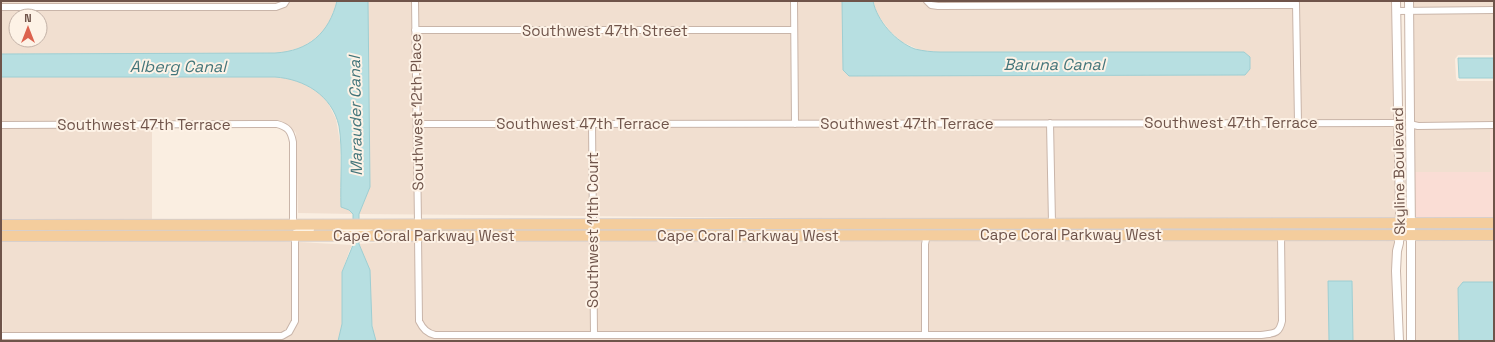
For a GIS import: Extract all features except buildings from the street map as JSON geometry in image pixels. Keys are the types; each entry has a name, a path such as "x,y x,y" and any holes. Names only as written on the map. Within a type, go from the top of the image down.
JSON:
{"main road":[{"path":"832,236 853,229 911,229 914,228 916,223"},
{"path":"926,235 940,229 1002,229 1016,223"},
{"name":"Cape Coral Parkway West","path":"1,225 1494,223"},
{"path":"125,237 149,230 202,230 205,229 206,224"},
{"path":"1,230 23,230 43,225"},
{"name":"Cape Coral Parkway West","path":"1,236 1494,235"}],"street":[{"name":"Southwest 12th Place","path":"415,1 418,224"},
{"path":"794,1 795,124"},
{"path":"927,1 931,5 938,6 1016,3 1296,3 1298,123"},
{"name":"Skyline Boulevard","path":"1396,1 1400,223 1396,271 1399,341"},
{"name":"Skyline Boulevard","path":"1408,1 1411,174 1411,341"},
{"path":"1,7 10,4 197,4 276,7 285,3"},
{"path":"1396,11 1494,10"},
{"name":"Southwest 47th Street","path":"415,30 794,30"},
{"path":"1397,50 1402,73 1403,110 1410,124 1418,126 1494,125"},
{"path":"1050,123 1052,223"},
{"path":"1398,123 1406,132 1408,166 1411,174"},
{"name":"Southwest 47th Terrace","path":"417,124 1398,123"},
{"name":"Southwest 47th Terrace","path":"1,125 277,124 286,127 291,132 293,142 293,224"},
{"name":"Southwest 11th Court","path":"592,124 594,335"},
{"path":"1,336 282,336 289,332 295,321 294,236 296,232 306,229 364,230 374,224"},
{"path":"925,335 926,235"},
{"path":"418,236 419,321 422,328 428,333 435,335 1261,335 1275,333 1280,328 1282,321 1281,235"}],"shaded area":[{"path":"1,1 337,1 330,21 317,37 304,46 283,53 1,54"},
{"path":"368,1 842,1 843,70 849,76 866,76 1244,75 1244,52 922,51 902,42 890,31 877,14 873,1 1393,1 1397,219 913,219 359,214 370,187"},
{"path":"1412,1 1494,1 1494,55 1458,55 1455,59 1457,81 1494,81 1494,128 1490,128 1491,172 1414,172"},
{"path":"1,77 275,77 292,79 301,82 320,94 328,103 336,119 340,142 341,206 350,210 353,214 298,213 296,133 290,127 271,124 152,125 152,221 1,221"},
{"path":"1490,128 1494,128 1494,219 1415,219 1414,172 1491,172"},
{"path":"1017,227 1397,227 1397,231 1010,231"},
{"path":"1396,239 1396,341 1353,341 1352,281 1329,281 1329,341 376,341 373,333 370,297 359,244 422,240"},
{"path":"1415,239 1494,239 1494,282 1463,282 1458,288 1459,341 1412,341"},
{"path":"262,240 353,245 350,249 342,272 342,324 338,341 1,341 3,338 1,242"}],"water":[{"path":"337,1 368,1 370,187 359,214 359,244 370,270 372,326 376,341 338,341 342,324 342,272 353,245 353,214 349,210 341,207 341,155 339,126 330,106 323,97 315,91 296,81 275,77 1,77 1,54 287,52 298,49 307,44 323,31 329,22"},
{"name":"Baruna Canal","path":"842,1 873,1 875,9 883,23 894,36 908,46 931,52 1244,52 1250,57 1250,69 1245,75 849,76 843,70"},
{"path":"1458,58 1494,58 1494,78 1459,78"},
{"path":"1328,281 1352,281 1353,341 1329,341"},
{"path":"1463,282 1494,282 1494,341 1459,341 1458,288"}],"water label":[{"name":"Alberg Canal","path":"178,66"},
{"name":"Marauder Canal","path":"355,116"}]}
